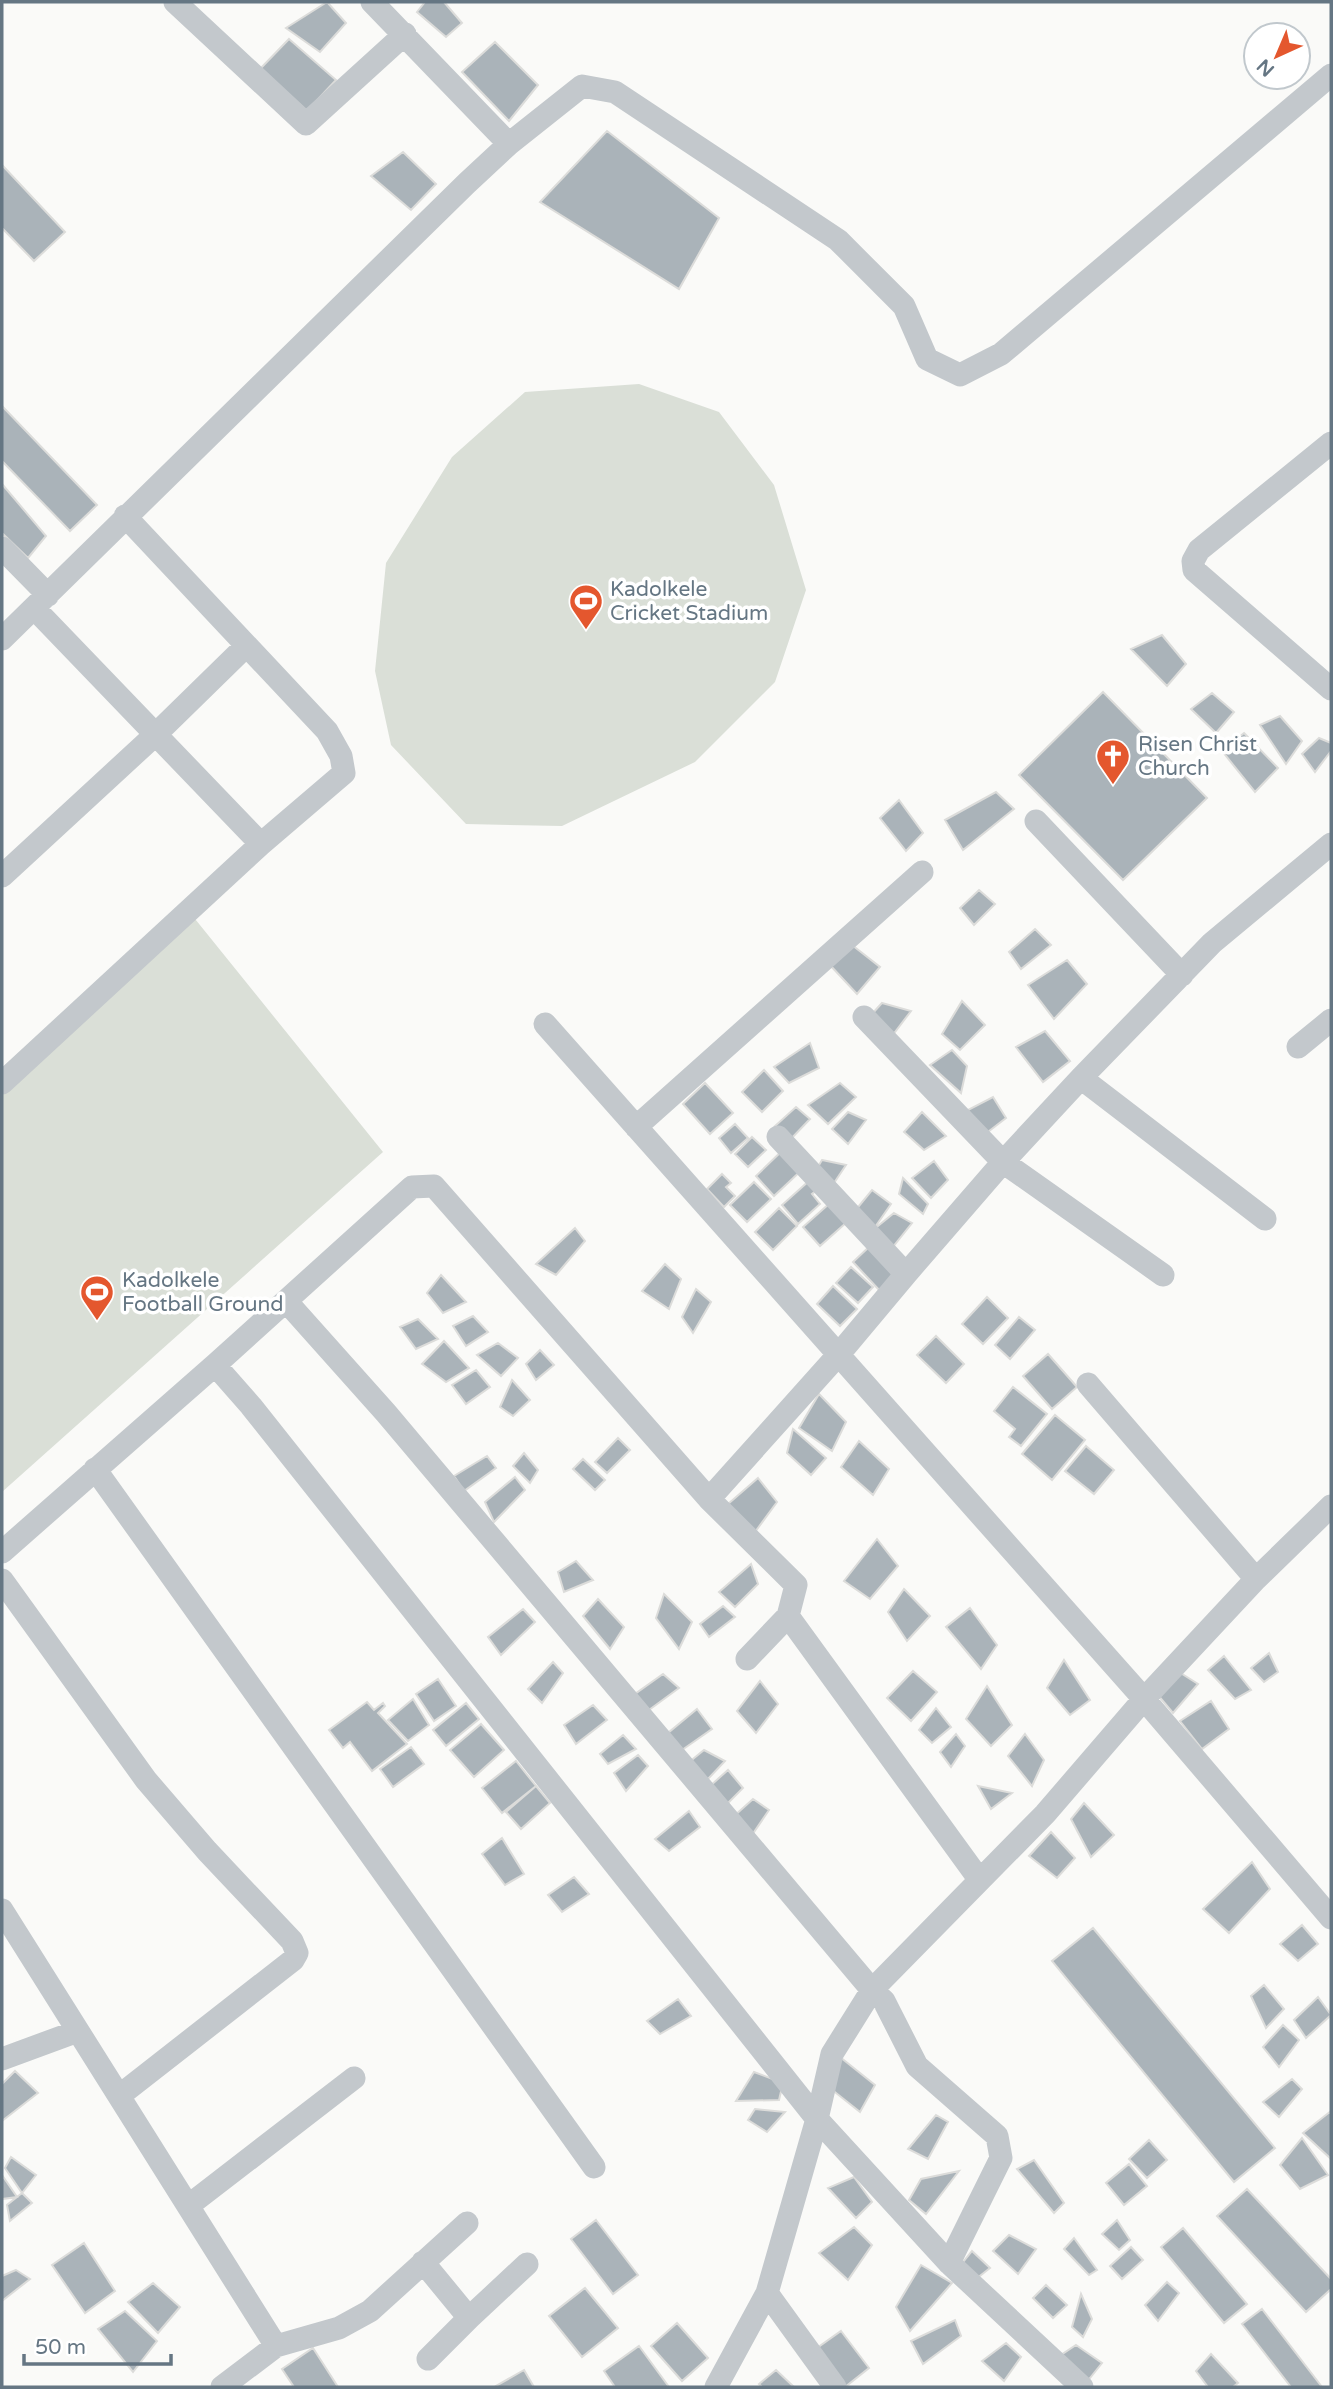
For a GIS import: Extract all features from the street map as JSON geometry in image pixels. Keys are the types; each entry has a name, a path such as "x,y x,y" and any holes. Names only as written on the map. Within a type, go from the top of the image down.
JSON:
{"street":[{"path":"175,2 306,124 405,34"},
{"path":"372,2 509,144"},
{"path":"2,639 509,144 582,86 615,92 838,240 904,306 927,359 960,374 1001,354 1331,75"},
{"path":"1331,443 1199,550 1193,561 1194,570 1331,689"},
{"path":"2,1083 261,844 344,773 341,756 327,731 125,516"},
{"path":"2,548 41,602 155,734 261,844"},
{"path":"2,876 246,646"},
{"path":"1036,821 1182,975"},
{"path":"709,1499 839,1354 1003,1163 1081,1078 1212,943 1328,852"},
{"path":"636,1127 922,872"},
{"path":"864,1017 1003,1163 1163,1275"},
{"path":"1298,1047 1331,1020"},
{"path":"545,1024 1144,1699 1331,1918"},
{"path":"1081,1078 1265,1219"},
{"path":"778,1136 906,1274"},
{"path":"2,1552 215,1365 412,1186 434,1186 709,1499 796,1586 788,1616 747,1659"},
{"path":"286,1301 386,1413 884,2001 917,2066 997,2136 1001,2158 949,2263"},
{"path":"215,1365 260,1417 817,2119 949,2263 1082,2387"},
{"path":"1088,1384 1256,1579"},
{"path":"95,1469 594,2167"},
{"path":"716,2387 767,2294 817,2119 832,2054 872,1990 1045,1814 1144,1699 1256,1579 1331,1506"},
{"path":"2,1580 146,1780 207,1851 292,1941 297,1953 293,1960 119,2096"},
{"path":"788,1616 979,1879"},
{"path":"2,1910 276,2346"},
{"path":"2,2059 78,2031"},
{"path":"188,2206 354,2078"},
{"path":"222,2387 276,2346 339,2328 370,2311 467,2223"},
{"path":"423,2262 470,2318"},
{"path":"428,2359 527,2264"},
{"path":"767,2294 835,2387"}],"shaded area":[{"name":"Kadolkele Cricket Stadium","path":"639,384 719,412 774,485 806,590 775,682 695,762 562,826 466,824 391,745 375,671 386,563 452,457 525,392"},
{"name":"Kadolkele Football Ground","path":"183,904 383,1152 2,1492 2,1068"}],"building":[{"path":"327,2 346,23 320,52 286,28"},
{"path":"425,2 444,2 462,23 446,37 417,12"},
{"path":"289,39 336,80 307,111 260,69"},
{"path":"495,42 538,85 509,121 462,72"},
{"path":"607,131 719,218 679,289 540,202"},
{"path":"403,152 436,184 411,210 371,176"},
{"path":"2,165 65,232 34,261 2,228"},
{"path":"2,406 97,505 70,531 2,461"},
{"path":"2,484 46,536 28,558 2,533"},
{"path":"1162,635 1186,664 1167,686 1131,649"},
{"name":"Risen Christ Church","path":"1103,692 1207,798 1123,880 1019,775"},
{"path":"1212,693 1234,712 1216,733 1191,709"},
{"path":"1280,716 1302,741 1286,764 1260,725"},
{"path":"1244,733 1278,768 1255,792 1222,751"},
{"path":"1319,738 1331,743 1331,751 1315,772 1302,754"},
{"path":"996,792 1014,809 963,850 945,820"},
{"path":"899,800 923,833 906,851 880,818"},
{"path":"979,890 995,904 974,925 960,908"},
{"path":"1035,929 1051,945 1021,969 1009,952"},
{"path":"852,945 880,967 857,994 829,964"},
{"path":"1067,960 1087,984 1054,1019 1028,985"},
{"path":"962,1001 985,1025 960,1050 942,1034"},
{"path":"882,1003 911,1011 892,1036 871,1015"},
{"path":"1045,1031 1070,1061 1043,1082 1016,1047"},
{"path":"810,1043 819,1068 789,1083 774,1067"},
{"path":"952,1050 967,1066 961,1093 930,1065"},
{"path":"764,1070 783,1091 762,1112 742,1092"},
{"path":"705,1083 733,1113 710,1134 683,1104"},
{"path":"840,1083 856,1097 828,1124 808,1105"},
{"path":"993,1097 1006,1118 984,1135 964,1112"},
{"path":"796,1107 810,1119 788,1142 775,1126"},
{"path":"848,1112 866,1120 848,1144 832,1129"},
{"path":"922,1112 946,1136 924,1150 904,1132"},
{"path":"735,1124 748,1138 731,1153 719,1138"},
{"path":"752,1137 766,1150 748,1167 735,1154"},
{"path":"786,1147 805,1167 774,1196 756,1176"},
{"path":"822,1160 846,1165 832,1186 816,1170"},
{"path":"934,1161 948,1180 931,1198 912,1178"},
{"path":"722,1174 731,1183 726,1187 735,1196 724,1207 707,1189"},
{"path":"903,1178 928,1204 923,1214 899,1194"},
{"path":"810,1180 818,1189 812,1194 820,1204 798,1224 782,1205"},
{"path":"754,1182 771,1199 747,1222 730,1205"},
{"path":"872,1190 891,1204 873,1230 854,1212"},
{"path":"830,1203 847,1222 820,1246 803,1227"},
{"path":"779,1208 797,1226 773,1250 755,1232"},
{"path":"894,1213 912,1223 892,1248 873,1230"},
{"path":"575,1228 585,1241 556,1275 536,1264"},
{"path":"870,1246 898,1276 881,1292 853,1262"},
{"path":"665,1264 681,1279 669,1309 642,1291"},
{"path":"851,1267 873,1287 858,1303 836,1283"},
{"path":"441,1275 466,1302 443,1313 427,1293"},
{"path":"833,1286 857,1309 840,1326 817,1304"},
{"path":"696,1289 711,1302 693,1333 682,1317"},
{"path":"987,1297 1008,1318 983,1344 962,1324"},
{"path":"473,1316 488,1332 466,1346 453,1326"},
{"path":"1019,1317 1035,1330 1010,1359 995,1345"},
{"path":"418,1319 438,1339 416,1349 400,1327"},
{"path":"936,1336 964,1364 946,1383 917,1355"},
{"path":"444,1341 469,1368 446,1382 422,1364"},
{"path":"498,1343 518,1358 501,1376 477,1355"},
{"path":"540,1350 554,1365 536,1380 526,1364"},
{"path":"1048,1354 1077,1387 1052,1409 1023,1376"},
{"path":"476,1370 490,1387 466,1404 452,1385"},
{"path":"512,1380 530,1400 513,1416 500,1407"},
{"path":"1013,1387 1047,1414 1021,1446 1009,1437 1015,1429 994,1411"},
{"path":"819,1394 846,1422 832,1451 799,1428"},
{"path":"1055,1415 1085,1440 1052,1480 1022,1454"},
{"path":"793,1429 826,1458 811,1475 787,1453"},
{"path":"618,1438 630,1450 607,1473 595,1462"},
{"path":"859,1441 889,1469 873,1495 841,1467"},
{"path":"1086,1446 1114,1470 1094,1494 1065,1471"},
{"path":"524,1453 538,1470 530,1483 513,1466"},
{"path":"487,1456 496,1468 464,1491 454,1476"},
{"path":"583,1459 605,1480 595,1490 573,1469"},
{"path":"515,1477 525,1490 494,1522 485,1502"},
{"path":"758,1478 777,1502 755,1532 728,1504"},
{"path":"877,1539 898,1566 870,1599 844,1581"},
{"path":"576,1561 593,1580 564,1592 558,1572"},
{"path":"751,1564 758,1584 735,1607 719,1592"},
{"path":"904,1589 930,1616 907,1641 888,1612"},
{"path":"664,1594 692,1622 679,1649 656,1618"},
{"path":"598,1599 624,1627 610,1649 583,1616"},
{"path":"723,1606 735,1617 709,1637 700,1624"},
{"path":"970,1608 997,1645 981,1669 946,1627"},
{"path":"523,1609 535,1622 501,1655 488,1637"},
{"path":"1269,1653 1278,1672 1264,1682 1251,1668"},
{"path":"1224,1656 1251,1690 1235,1699 1208,1670"},
{"path":"1064,1660 1090,1700 1070,1715 1047,1688"},
{"path":"553,1662 563,1673 542,1703 528,1689"},
{"path":"913,1671 937,1692 911,1721 887,1698"},
{"path":"1179,1672 1198,1684 1173,1713 1157,1694"},
{"path":"663,1674 679,1688 649,1710 635,1694"},
{"path":"438,1679 456,1706 434,1721 416,1694"},
{"path":"760,1681 778,1704 756,1733 737,1711"},
{"path":"987,1686 1012,1725 991,1746 966,1719"},
{"path":"413,1699 429,1725 408,1741 388,1720"},
{"path":"1211,1701 1229,1729 1202,1749 1180,1721"},
{"path":"367,1702 374,1710 383,1703 385,1706 378,1713 407,1744 372,1771 350,1742 343,1748 329,1730"},
{"path":"466,1703 479,1719 446,1746 433,1730"},
{"path":"593,1705 607,1720 576,1744 564,1725"},
{"path":"936,1708 951,1727 932,1743 919,1730"},
{"path":"697,1709 712,1729 682,1750 668,1733"},
{"path":"481,1724 504,1750 474,1777 450,1750"},
{"path":"956,1734 965,1746 951,1767 940,1752"},
{"path":"1025,1734 1044,1760 1032,1786 1008,1756"},
{"path":"623,1735 636,1749 608,1764 600,1754"},
{"path":"411,1747 424,1764 393,1787 380,1769"},
{"path":"704,1750 725,1761 706,1781 688,1763"},
{"path":"638,1755 648,1766 626,1791 614,1773"},
{"path":"516,1761 536,1786 502,1813 482,1788"},
{"path":"728,1770 743,1788 726,1805 710,1786"},
{"path":"536,1786 550,1803 521,1829 506,1812"},
{"path":"978,1786 1012,1793 991,1809"},
{"path":"753,1799 769,1810 752,1835 733,1817"},
{"path":"1084,1803 1114,1835 1091,1857 1071,1819"},
{"path":"689,1811 700,1827 669,1851 655,1839"},
{"path":"1051,1832 1075,1858 1057,1878 1029,1856"},
{"path":"502,1838 524,1874 505,1885 482,1854"},
{"path":"1252,1862 1270,1889 1229,1933 1203,1909"},
{"path":"574,1877 589,1894 562,1912 548,1895"},
{"path":"1302,1925 1318,1944 1298,1961 1280,1944"},
{"path":"1093,1928 1275,2148 1234,2182 1052,1961"},
{"path":"1264,1985 1284,2009 1266,2028 1251,1996"},
{"path":"1318,1997 1331,2015 1306,2038 1294,2020"},
{"path":"678,1999 691,2016 660,2034 647,2021"},
{"path":"1283,2025 1299,2040 1279,2067 1263,2047"},
{"path":"840,2057 875,2085 860,2112 831,2089"},
{"path":"15,2071 38,2093 2,2121 2,2084"},
{"path":"754,2072 783,2083 779,2100 736,2101"},
{"path":"1292,2079 1302,2089 1279,2117 1263,2102"},
{"path":"755,2109 785,2112 767,2132 748,2120"},
{"path":"1331,2111 1331,2157 1330,2158 1303,2133"},
{"path":"936,2115 948,2122 928,2159 908,2149"},
{"path":"1302,2138 1328,2175 1300,2189 1280,2165"},
{"path":"1149,2140 1167,2160 1147,2178 1129,2159"},
{"path":"11,2157 36,2175 22,2193 5,2168"},
{"path":"1034,2160 1064,2203 1054,2213 1017,2169"},
{"path":"1129,2164 1147,2186 1124,2205 1106,2183"},
{"path":"959,2171 926,2214 909,2200 921,2179"},
{"path":"2,2175 17,2197 2,2199"},
{"path":"854,2177 872,2202 856,2218 828,2188"},
{"path":"1247,2189 1331,2279 1331,2289 1306,2312 1217,2216"},
{"path":"22,2193 32,2203 10,2221 7,2205"},
{"path":"596,2220 638,2275 613,2294 571,2239"},
{"path":"1117,2220 1130,2240 1119,2250 1102,2234"},
{"path":"854,2227 872,2245 848,2280 819,2253"},
{"path":"1183,2228 1247,2304 1224,2323 1161,2247"},
{"path":"1009,2235 1036,2249 1018,2274 993,2251"},
{"path":"1074,2238 1097,2270 1089,2275 1064,2249"},
{"path":"84,2243 115,2291 85,2313 52,2265"},
{"path":"1131,2247 1143,2260 1122,2279 1110,2266"},
{"path":"972,2251 990,2268 976,2279 960,2266"},
{"path":"921,2265 952,2283 910,2331 896,2307"},
{"path":"16,2270 30,2279 2,2301 2,2276"},
{"path":"1167,2282 1179,2293 1158,2321 1145,2305"},
{"path":"153,2283 180,2307 158,2333 128,2302"},
{"path":"1046,2285 1067,2305 1053,2318 1033,2298"},
{"path":"585,2288 618,2328 582,2357 549,2316"},
{"path":"1081,2294 1092,2319 1083,2337 1072,2327"},
{"path":"1262,2309 1322,2387 1291,2387 1242,2324"},
{"path":"125,2311 157,2341 133,2372 98,2329"},
{"path":"955,2320 961,2336 923,2364 911,2341"},
{"path":"677,2323 708,2358 682,2381 651,2346"},
{"path":"841,2331 869,2368 845,2387 817,2348"},
{"path":"1006,2343 1021,2357 1004,2381 982,2361"},
{"path":"1076,2345 1102,2363 1086,2383 1061,2355"},
{"path":"639,2346 669,2387 615,2387 604,2371"},
{"path":"313,2348 338,2387 294,2387 282,2369"},
{"path":"1211,2354 1238,2383 1233,2387 1208,2387 1196,2371"},
{"path":"524,2370 534,2387 496,2386"},
{"path":"776,2370 794,2387 762,2387 759,2384"}],"place":[{"name":"Kadolkele Cricket Stadium","path":"586,631"},
{"name":"Risen Christ Church","path":"1113,786"},
{"name":"Kadolkele Football Ground","path":"97,1322"}]}
